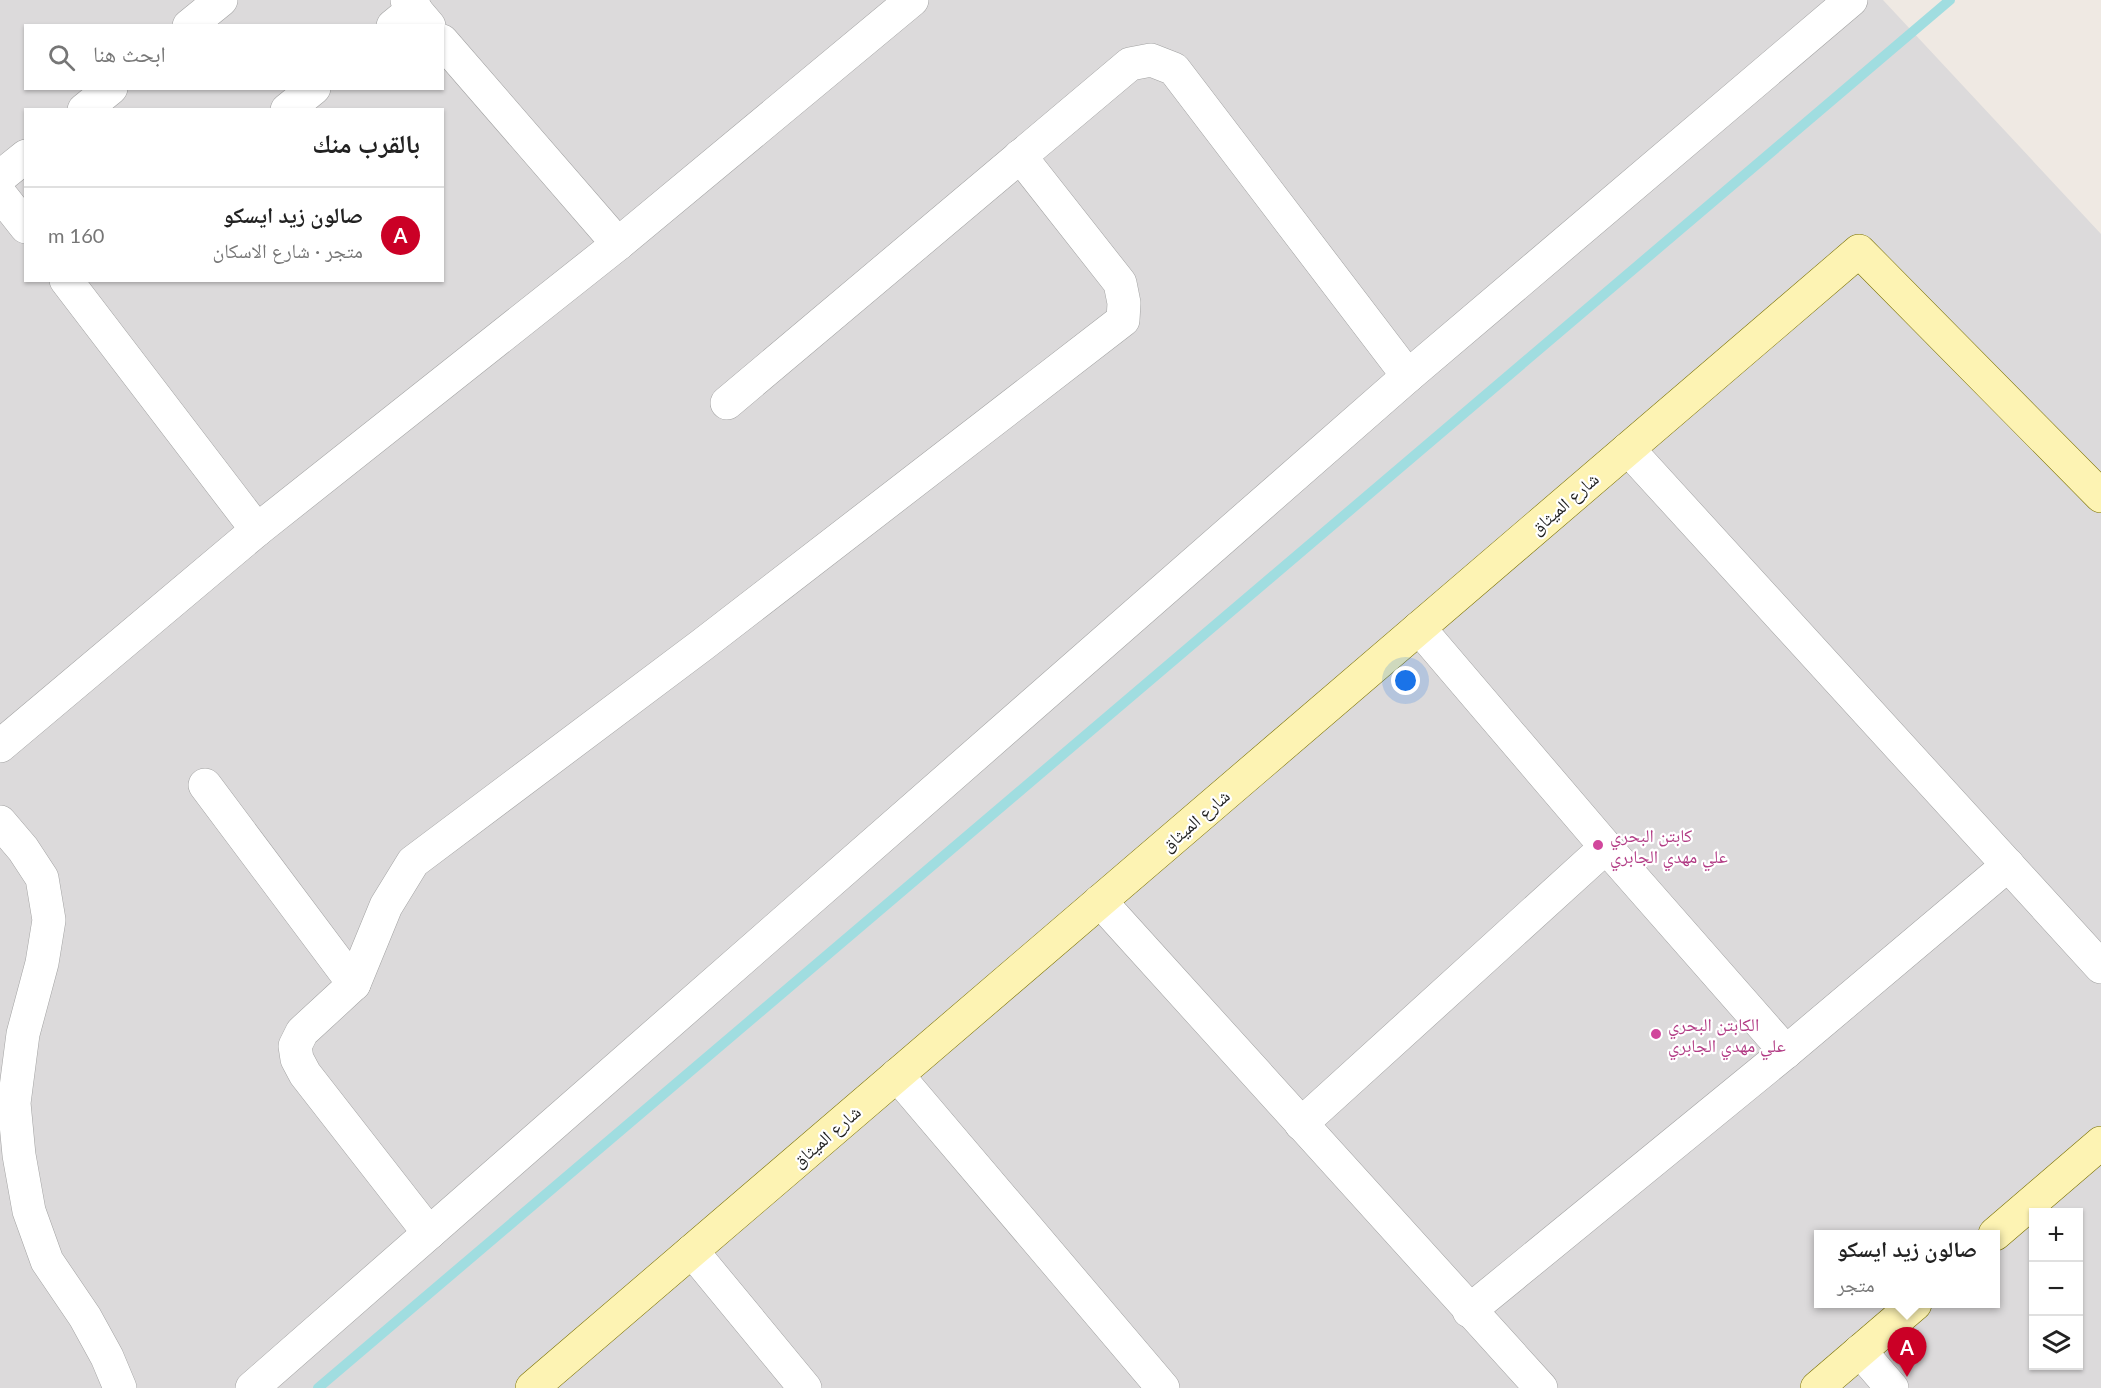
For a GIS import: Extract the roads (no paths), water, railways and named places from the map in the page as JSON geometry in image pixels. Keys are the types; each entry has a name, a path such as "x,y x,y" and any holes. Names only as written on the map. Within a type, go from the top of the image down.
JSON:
{"street":[{"path":"191,24 221,0"},
{"path":"0,746 257,530 618,244 912,0"},
{"path":"252,1388 1408,376 1851,0"},
{"path":"444,43 618,244"},
{"path":"727,403 1130,64 1151,60 1174,69 1408,376"},
{"path":"86,108 109,90"},
{"path":"289,108 312,90"},
{"path":"429,1233 305,1074 297,1059 296,1046 302,1032 354,984 386,906 413,862 711,638 1123,320 1124,303 1120,283 1020,156"},
{"path":"0,177 24,158"},
{"path":"0,194 24,224"},
{"name":"شارع الميثاق","path":"532,1388 1859,251 2101,496"},
{"path":"68,282 257,530"},
{"path":"1628,449 2101,967"},
{"path":"1419,628 1606,847 1786,1052"},
{"path":"205,785 354,984"},
{"path":"0,822 23,849 42,878 49,920 42,963 23,1035 14,1103 19,1155 29,1211 46,1261 85,1317 107,1357 120,1388"},
{"path":"1301,1124 1606,847"},
{"path":"1469,1311 1786,1052 2008,865"},
{"path":"1100,901 1541,1388"},
{"path":"897,1075 1162,1388"},
{"path":"2000,1230 2101,1143"},
{"path":"692,1251 805,1388"},
{"path":"1817,1388 1910,1308"},
{"path":"1860,1351 1892,1388"}],"waterway":[{"path":"318,1388 1950,0"}],"place":[{"name":"كابتن البحري علي مهدي الجابري","path":"1598,845"},
{"name":"الكابتن البحري علي مهدي الجابري","path":"1656,1034"},
{"name":"صالون زيد ايسكو","path":"1907,1377"}]}
